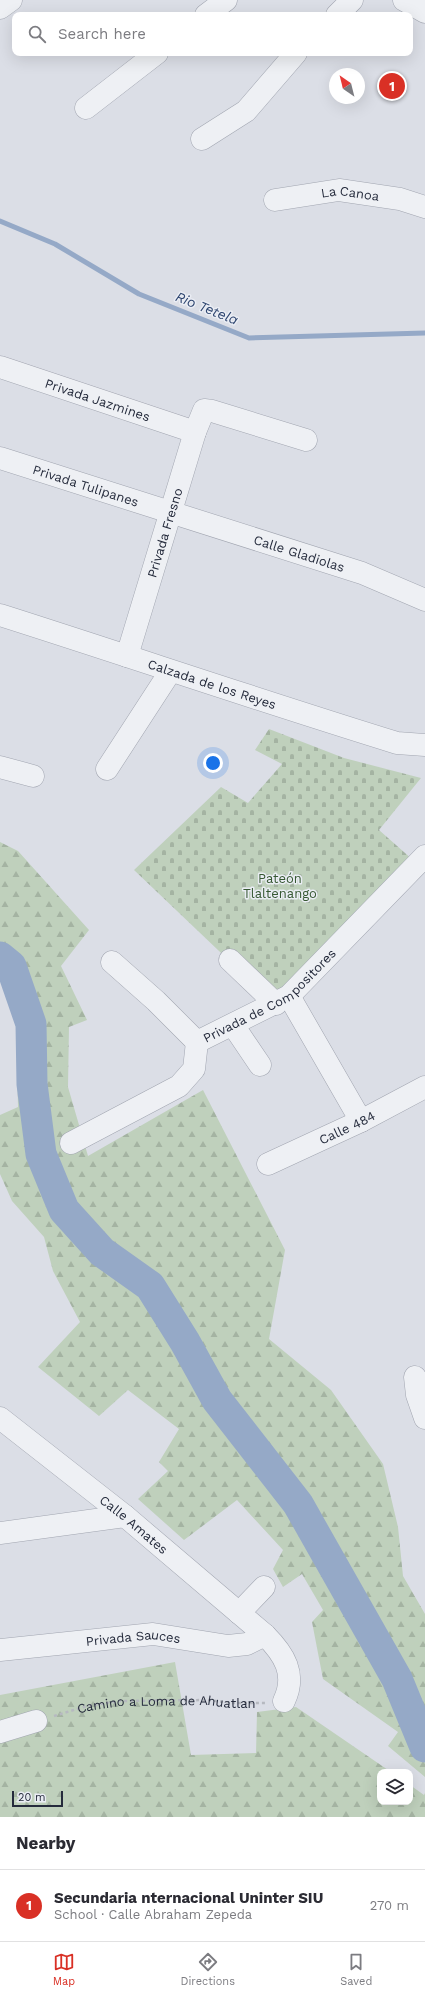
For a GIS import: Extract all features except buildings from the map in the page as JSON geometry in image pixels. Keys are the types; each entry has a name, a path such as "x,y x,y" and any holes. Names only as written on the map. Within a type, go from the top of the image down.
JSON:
{"street":[{"path":"0,8 11,0"},
{"path":"210,12 226,0"},
{"path":"340,12 352,0"},
{"path":"404,0 425,12"},
{"path":"86,108 153,56"},
{"path":"202,139 246,111 293,56"},
{"name":"La Canoa","path":"275,200 339,190 400,199 425,207"},
{"name":"Privada Jazmines","path":"0,367 195,432"},
{"name":"Privada Fresno","path":"127,656 172,514 195,432 204,410 212,411 306,440"},
{"name":"Privada Tulipanes","path":"0,458 172,514"},
{"name":"Calle Gladiolas","path":"172,514 362,573 425,600"},
{"name":"Calzada de los Reyes","path":"0,615 127,656 170,672 397,743 425,745"},
{"path":"107,769 170,672"},
{"path":"0,767 33,776"},
{"name":"Privada de Compositores","path":"71,1143 180,1086 194,1069 197,1042 282,1000 425,856"},
{"path":"230,960 282,1000 361,1121"},
{"path":"112,962 197,1042"},
{"path":"233,1025 260,1065"},
{"name":"Calle 484","path":"268,1164 361,1121 425,1087"},
{"path":"415,1377 417,1395 425,1418"},
{"name":"Calle Amates","path":"0,1418 125,1516 265,1635"},
{"path":"0,1533 125,1516"},
{"path":"239,1613 264,1587"},
{"name":"Privada Sauces","path":"0,1650 153,1634 228,1646 247,1644 265,1635"},
{"path":"265,1635 278,1648 288,1666 290,1688 284,1701"},
{"path":"0,1732 36,1721"}],"path":[{"name":"Camino a Loma de Ahuatlan","path":"36,1721 88,1706 120,1701 209,1700 256,1704 284,1701"}],"green space":[{"name":"Pateón Tlaltenango","path":"269,729 344,758 421,778 379,830 422,868 289,996 283,1012 134,870 221,787 248,803 282,764 255,750"},
{"path":"0,842 18,851 89,930 61,966 87,1020 69,1027 68,1087 88,1156 203,1090 285,1250 269,1339 331,1390 383,1464 398,1527 403,1576 425,1614 425,1777 388,1746 398,1732 323,1679 312,1622 323,1610 302,1574 283,1587 273,1569 283,1550 237,1500 184,1540 138,1499 168,1471 159,1462 179,1429 128,1390 99,1416 38,1367 80,1322 53,1271 44,1237 12,1201 0,1174 0,1115 18,1107 16,1004 0,974"},
{"path":"175,1662 191,1755 256,1753 257,1712 296,1707 387,1769 377,1769 377,1805 413,1805 413,1787 424,1795 425,1793 425,1817 0,1817 0,1695"}],"waterway":[{"name":"Rio Tetela","path":"0,221 55,244 139,294 249,338 425,333"},
{"path":"0,957 11,966 31,1024 32,1084 41,1154 64,1210 102,1252 150,1286 185,1342 217,1400 298,1504 397,1679 425,1747"}],"place":[{"name":"Secundaria nternacional Uninter SIU","path":"392,86"}]}
